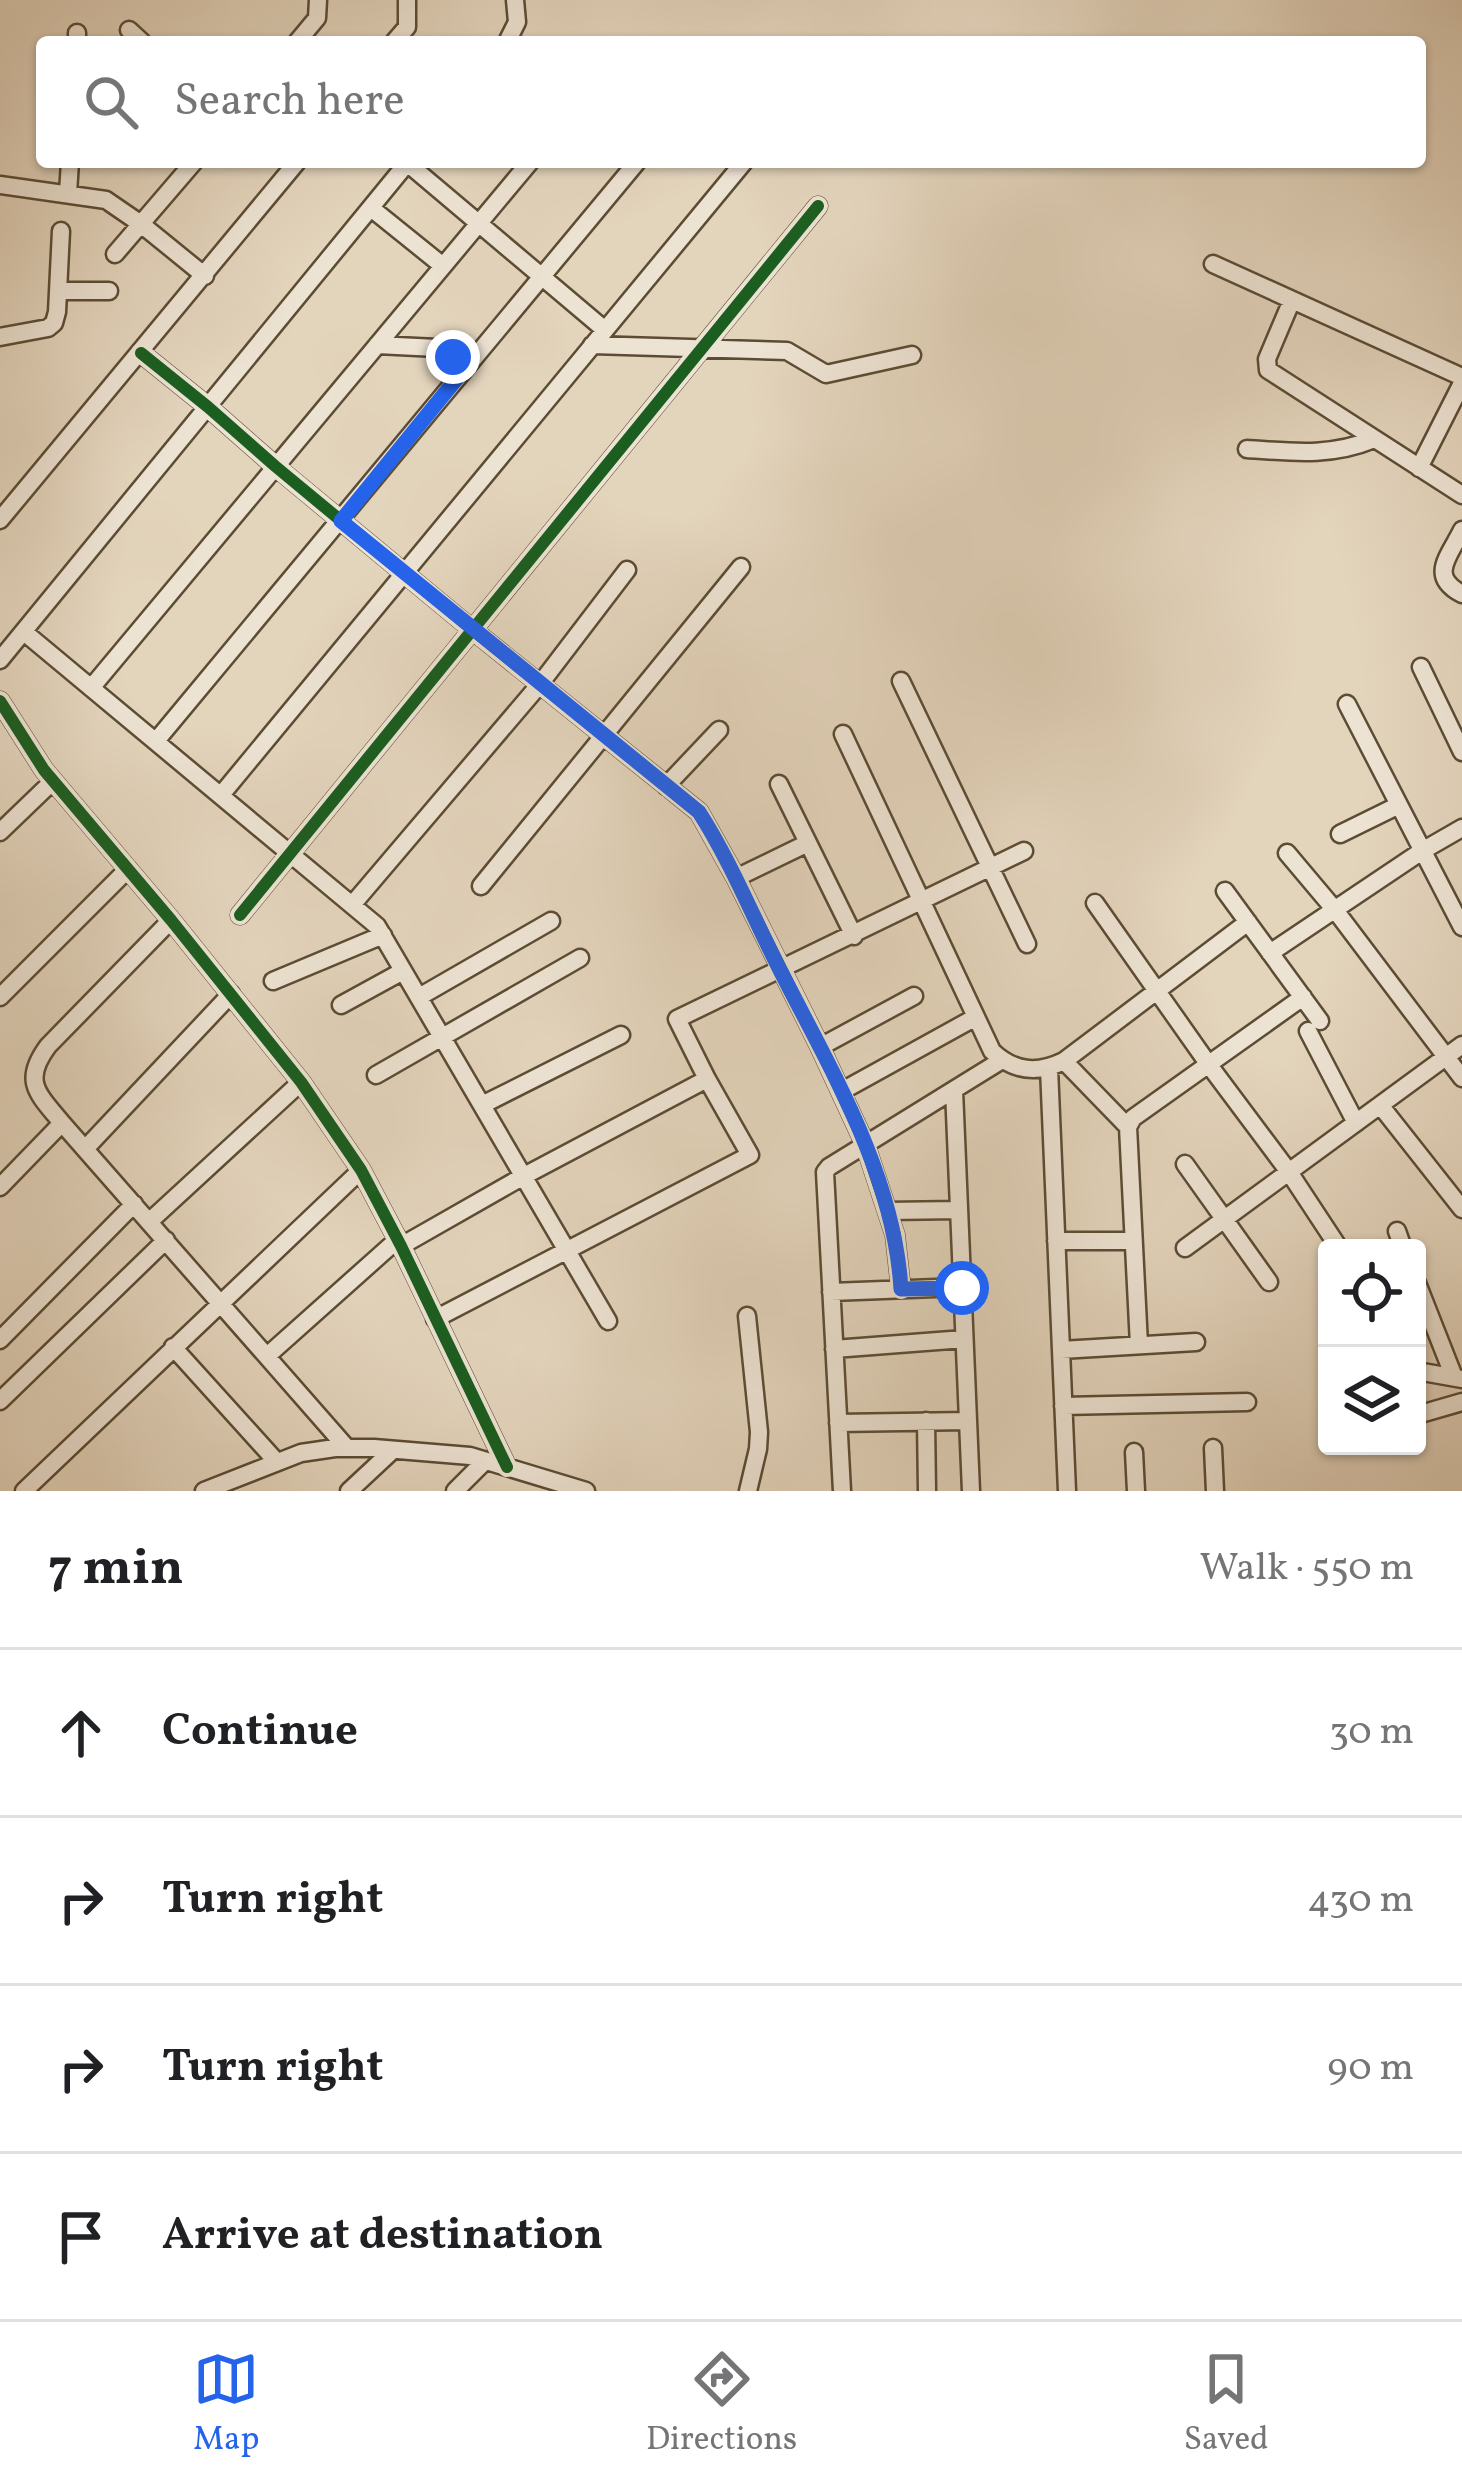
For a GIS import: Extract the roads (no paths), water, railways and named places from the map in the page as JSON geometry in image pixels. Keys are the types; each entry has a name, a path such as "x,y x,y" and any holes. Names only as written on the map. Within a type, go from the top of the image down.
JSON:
{"street":[{"path":"302,36 316,18 318,0"},
{"path":"399,36 407,27 407,0"},
{"path":"510,36 517,22 515,0"},
{"path":"68,194 70,168"},
{"path":"115,254 189,168"},
{"path":"0,520 292,168"},
{"path":"0,660 402,168"},
{"path":"414,168 605,330"},
{"path":"91,688 525,168"},
{"path":"156,741 632,168"},
{"path":"221,795 739,168"},
{"path":"0,185 102,198 205,277"},
{"path":"239,915 818,206"},
{"path":"371,208 443,266"},
{"path":"0,338 54,323 61,231"},
{"path":"1213,264 1462,380 1419,468"},
{"path":"59,291 109,291"},
{"path":"1292,300 1267,358 1268,370 1462,495"},
{"path":"377,345 437,348 467,366"},
{"path":"592,345 787,351 826,374 912,355"},
{"path":"141,353 699,812 865,1144 898,1252 901,1289"},
{"path":"1246,449 1322,454 1373,439"},
{"path":"1462,530 1443,579 1446,586 1462,594"},
{"path":"481,886 741,567"},
{"path":"352,905 540,683 628,570"},
{"path":"24,632 376,926 608,1321"},
{"path":"1421,667 1461,748"},
{"path":"901,681 1027,944"},
{"path":"0,701 53,781 301,1082 361,1170 507,1467"},
{"path":"1347,704 1462,927"},
{"path":"666,786 718,730"},
{"path":"843,734 992,1051 1016,1067 1034,1071 1057,1064 1248,922"},
{"path":"0,832 53,781"},
{"path":"779,784 854,936"},
{"path":"1340,834 1399,805"},
{"path":"1270,952 1462,828"},
{"path":"736,878 808,843"},
{"path":"436,1318 750,1155 676,1019 1024,851"},
{"path":"1287,853 1462,1078"},
{"path":"0,998 128,869"},
{"path":"1225,891 1303,997 1356,1123"},
{"path":"1095,903 1334,1239"},
{"path":"171,920 48,1046 35,1063 33,1079 62,1123 347,1448"},
{"path":"418,997 550,921"},
{"path":"273,982 383,935"},
{"path":"376,1076 580,958"},
{"path":"341,1004 403,971"},
{"path":"85,1149 231,994"},
{"path":"820,1047 914,996"},
{"path":"1139,1346 1128,1127 1133,1118 1303,997"},
{"path":"842,1091 976,1017"},
{"path":"482,1105 621,1035"},
{"path":"1185,1248 1462,1045"},
{"path":"842,1491 825,1172 1002,1060"},
{"path":"1057,1064 1128,1127"},
{"path":"1057,1064 1056,1241 1067,1491"},
{"path":"267,1356 399,1243 707,1079"},
{"path":"149,1221 301,1082"},
{"path":"954,1090 971,1491"},
{"path":"1380,1105 1462,1209"},
{"path":"4,1174 62,1123"},
{"path":"1185,1164 1269,1282"},
{"path":"24,1491 361,1170"},
{"path":"0,1340 134,1204"},
{"path":"887,1211 959,1210"},
{"path":"0,1401 166,1240"},
{"path":"1056,1241 1133,1241"},
{"path":"831,1292 962,1288"},
{"path":"1426,1308 1458,1378"},
{"path":"747,1316 759,1432 748,1491"},
{"path":"835,1349 964,1339"},
{"path":"1061,1350 1196,1342"},
{"path":"173,1347 276,1462"},
{"path":"1426,1373 1458,1378"},
{"path":"1063,1406 1247,1402"},
{"path":"1426,1412 1462,1402"},
{"path":"926,1421 927,1491"},
{"path":"838,1423 968,1421"},
{"path":"205,1491 301,1453 347,1448 470,1456 586,1491"},
{"path":"1213,1448 1215,1491"},
{"path":"349,1491 393,1450"},
{"path":"1134,1452 1136,1491"},
{"path":"455,1491 485,1461"}]}
